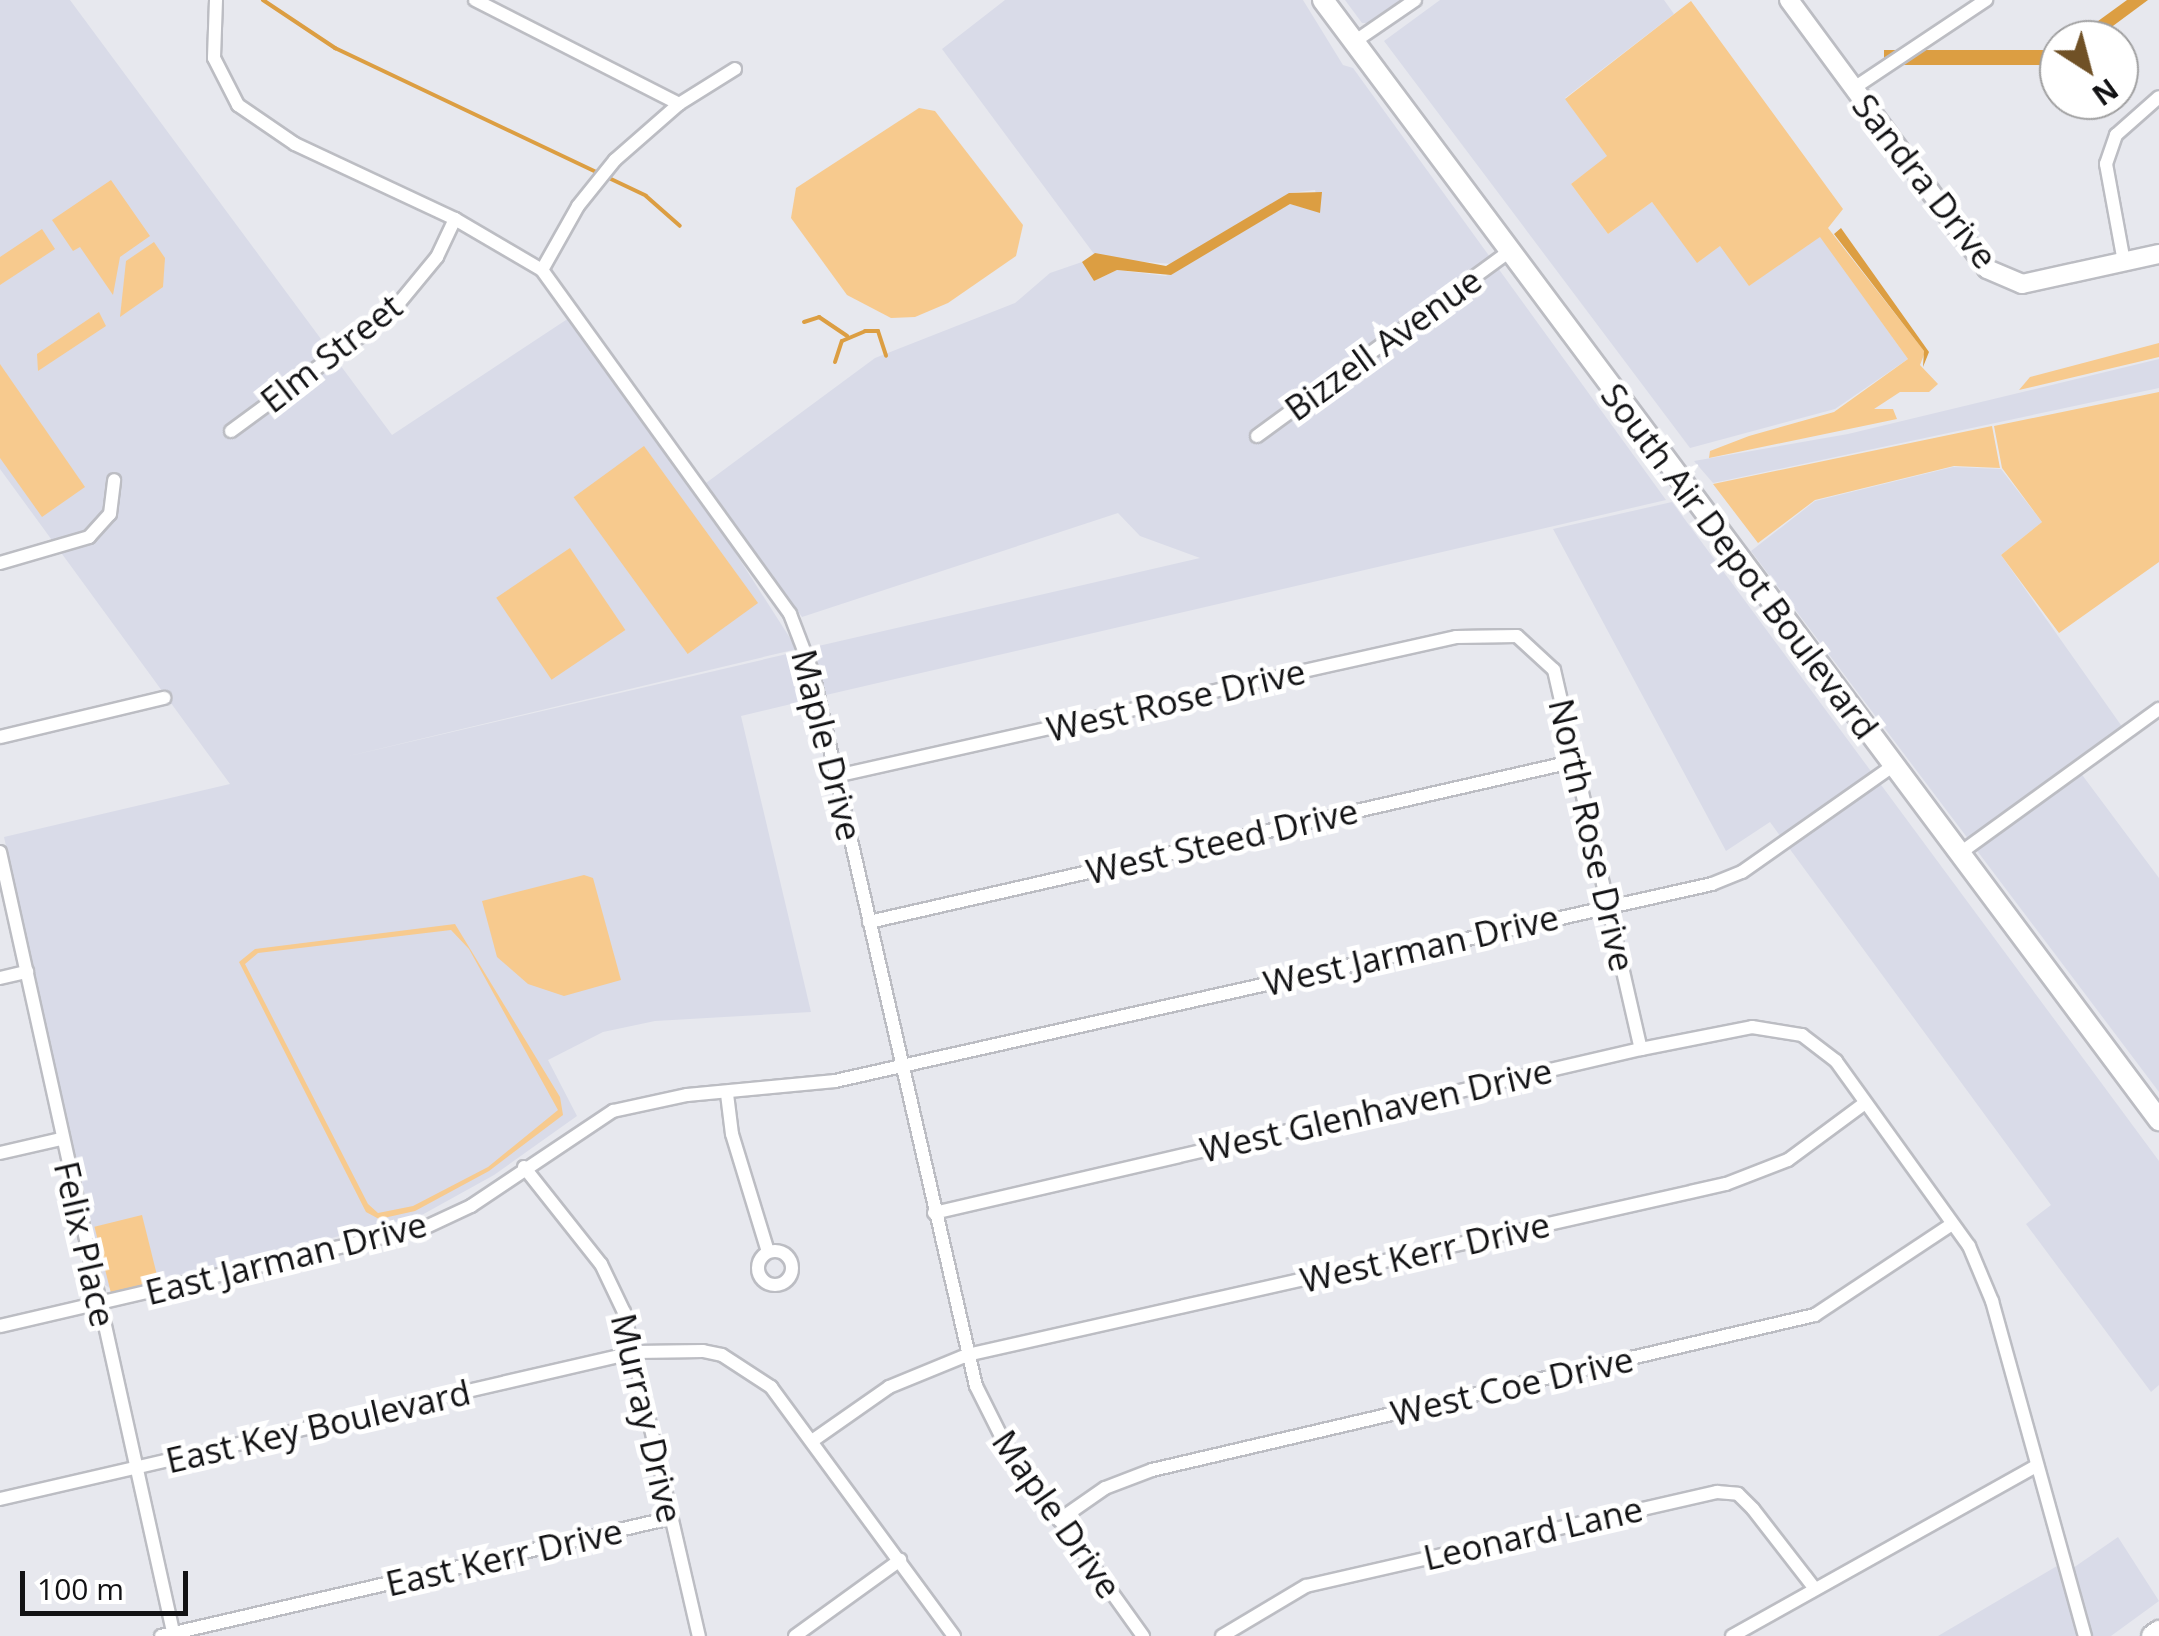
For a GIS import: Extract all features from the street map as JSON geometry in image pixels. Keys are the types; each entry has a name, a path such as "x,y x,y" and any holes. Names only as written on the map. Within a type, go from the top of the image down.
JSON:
{"main road":[{"name":"South Air Depot Boulevard","path":"1324,0 2159,1120"},
{"path":"2152,1636 2159,1631"}],"street":[{"name":"Maple Drive","path":"216,0 214,58 238,105 296,144 456,219 542,270 790,614 806,647 966,1355 990,1418 1143,1636"},
{"path":"475,0 679,104"},
{"path":"1354,42 1415,0"},
{"name":"Sandra Drive","path":"1789,0 1972,252 2006,282 2159,254"},
{"path":"1854,88 1986,0"},
{"path":"542,270 593,184 611,164 679,104 735,69"},
{"path":"2124,262 2106,164 2116,135 2159,97"},
{"name":"Elm Street","path":"231,431 390,314 437,257 456,219"},
{"name":"Bizzell Avenue","path":"1257,436 1510,251"},
{"path":"0,563 89,537 110,514 114,480"},
{"name":"West Rose Drive","path":"836,776 1456,636 1493,631 1517,636"},
{"name":"North Rose Drive","path":"1517,636 1554,670 1641,1049"},
{"path":"0,737 164,698"},
{"path":"1960,853 2159,709"},
{"name":"West Steed Drive","path":"868,922 1576,761"},
{"name":"West Jarman Drive","path":"900,1067 1742,872 1893,766"},
{"name":"Felix Place","path":"0,852 169,1635"},
{"path":"0,978 27,972"},
{"name":"West Glenhaven Drive","path":"934,1212 1641,1049 1752,1027 1776,1027 1817,1044 1865,1104"},
{"name":"East Jarman Drive","path":"0,1326 426,1227 471,1206 612,1111 900,1067"},
{"path":"726,1094 732,1134 768,1252"},
{"path":"1865,1104 1952,1224 1992,1301 2085,1636"},
{"name":"West Kerr Drive","path":"966,1355 1726,1184 1788,1160 1865,1104"},
{"path":"0,1153 61,1139"},
{"name":"Murray Drive","path":"524,1167 601,1264 636,1352 699,1636"},
{"name":"West Coe Drive","path":"1059,1520 1105,1488 1152,1470 1815,1316 1952,1224"},
{"name":"East Key Boulevard","path":"0,1499 636,1352 722,1355 771,1387 954,1636"},
{"path":"812,1441 889,1387 966,1355"},
{"path":"1732,1636 2036,1466"},
{"name":"Leonard Lane","path":"1222,1636 1306,1586 1717,1492 1738,1494 1815,1589"},
{"name":"East Kerr Drive","path":"169,1635 671,1518"},
{"path":"795,1636 900,1560"}],"shaded area":[{"path":"0,0 70,0 392,435 569,318 703,502 797,649 345,757 800,651 812,699 741,716 811,1012 655,1021 603,1032 548,1060 577,1116 494,1175 420,1216 115,1292 104,1284 4,837 230,784 0,469"},
{"path":"1005,0 1303,0 1343,65 1353,68 1666,500 826,695 814,647 1200,558 1140,536 1118,513 802,617 706,483 875,358 1015,303 1050,273 1082,262 1094,281 1117,270 1166,276 1290,204 1320,212 1315,190 1290,193 1172,264 1097,258 942,49"},
{"path":"1345,0 1405,0 1374,23 1362,23"},
{"path":"1440,0 1664,0 1674,14 1565,98 1608,157 1571,184 1608,234 1652,202 1697,262 1720,245 1820,236 1908,359 1835,409 1690,448 1384,41"},
{"path":"2127,0 2148,0 2121,20 2100,20"},
{"path":"1691,1 1843,209 1828,228 1925,352 1920,365 1938,384 1929,392 1900,392 1874,409 1893,409 1897,419 1709,458 1710,451 1749,436 1834,412 1908,359 1820,237 1749,286 1720,246 1697,263 1652,202 1608,234 1571,184 1607,156 1565,99"},
{"path":"1884,50 2039,50 2039,65 1884,65"},
{"path":"919,108 935,111 1023,225 1016,256 948,303 915,317 891,318 847,295 791,218 796,188"},
{"path":"111,180 150,236 120,257 113,295 80,247 73,251 52,220"},
{"path":"1322,192 1320,213 1290,204 1171,275 1117,270 1094,281 1082,262 1095,253 1166,266 1289,193"},
{"path":"1841,228 1929,352 1923,367 1924,351 1834,234"},
{"path":"42,229 55,249 0,285 0,257"},
{"path":"154,242 165,258 163,287 120,317 126,261"},
{"path":"99,312 106,326 38,371 37,354"},
{"path":"2159,343 2159,357 2019,390 2030,377"},
{"path":"2159,359 2159,388 1713,483 1694,461 1848,434"},
{"path":"0,364 85,487 42,517 0,458"},
{"path":"2159,392 2159,562 2059,633 2001,555 2042,522 2002,468 1994,426"},
{"path":"1992,426 2000,468 1954,466 1815,500 1758,543 1713,484"},
{"path":"644,446 758,603 688,654 574,497"},
{"path":"1953,467 2001,469 2042,522 2001,555 2123,728 2074,764 2159,878 2159,1092 1751,551 1815,501"},
{"path":"1672,502 2159,1161 2159,1385 2151,1392 2026,1224 2051,1205 1770,822 1726,851 1553,529"},
{"path":"570,548 625,630 552,680 496,598"},
{"path":"584,875 593,878 621,980 564,996 528,984 497,957 482,901"},
{"path":"455,924 560,1097 563,1115 489,1171 415,1211 379,1219 366,1212 239,962 255,949","holes":["451,930 469,949 558,1110 488,1167 413,1206 378,1213 368,1204 245,964 258,953"]},
{"path":"142,1215 158,1281 111,1293 94,1227"},
{"path":"2118,1537 2159,1601 2111,1636 1938,1636 2057,1566 2060,1577"}],"waterway":[{"path":"263,0 335,48 646,196 680,226"},
{"path":"804,322 819,317 847,336"},
{"path":"835,362 842,341 865,331 878,331 886,356"}]}
